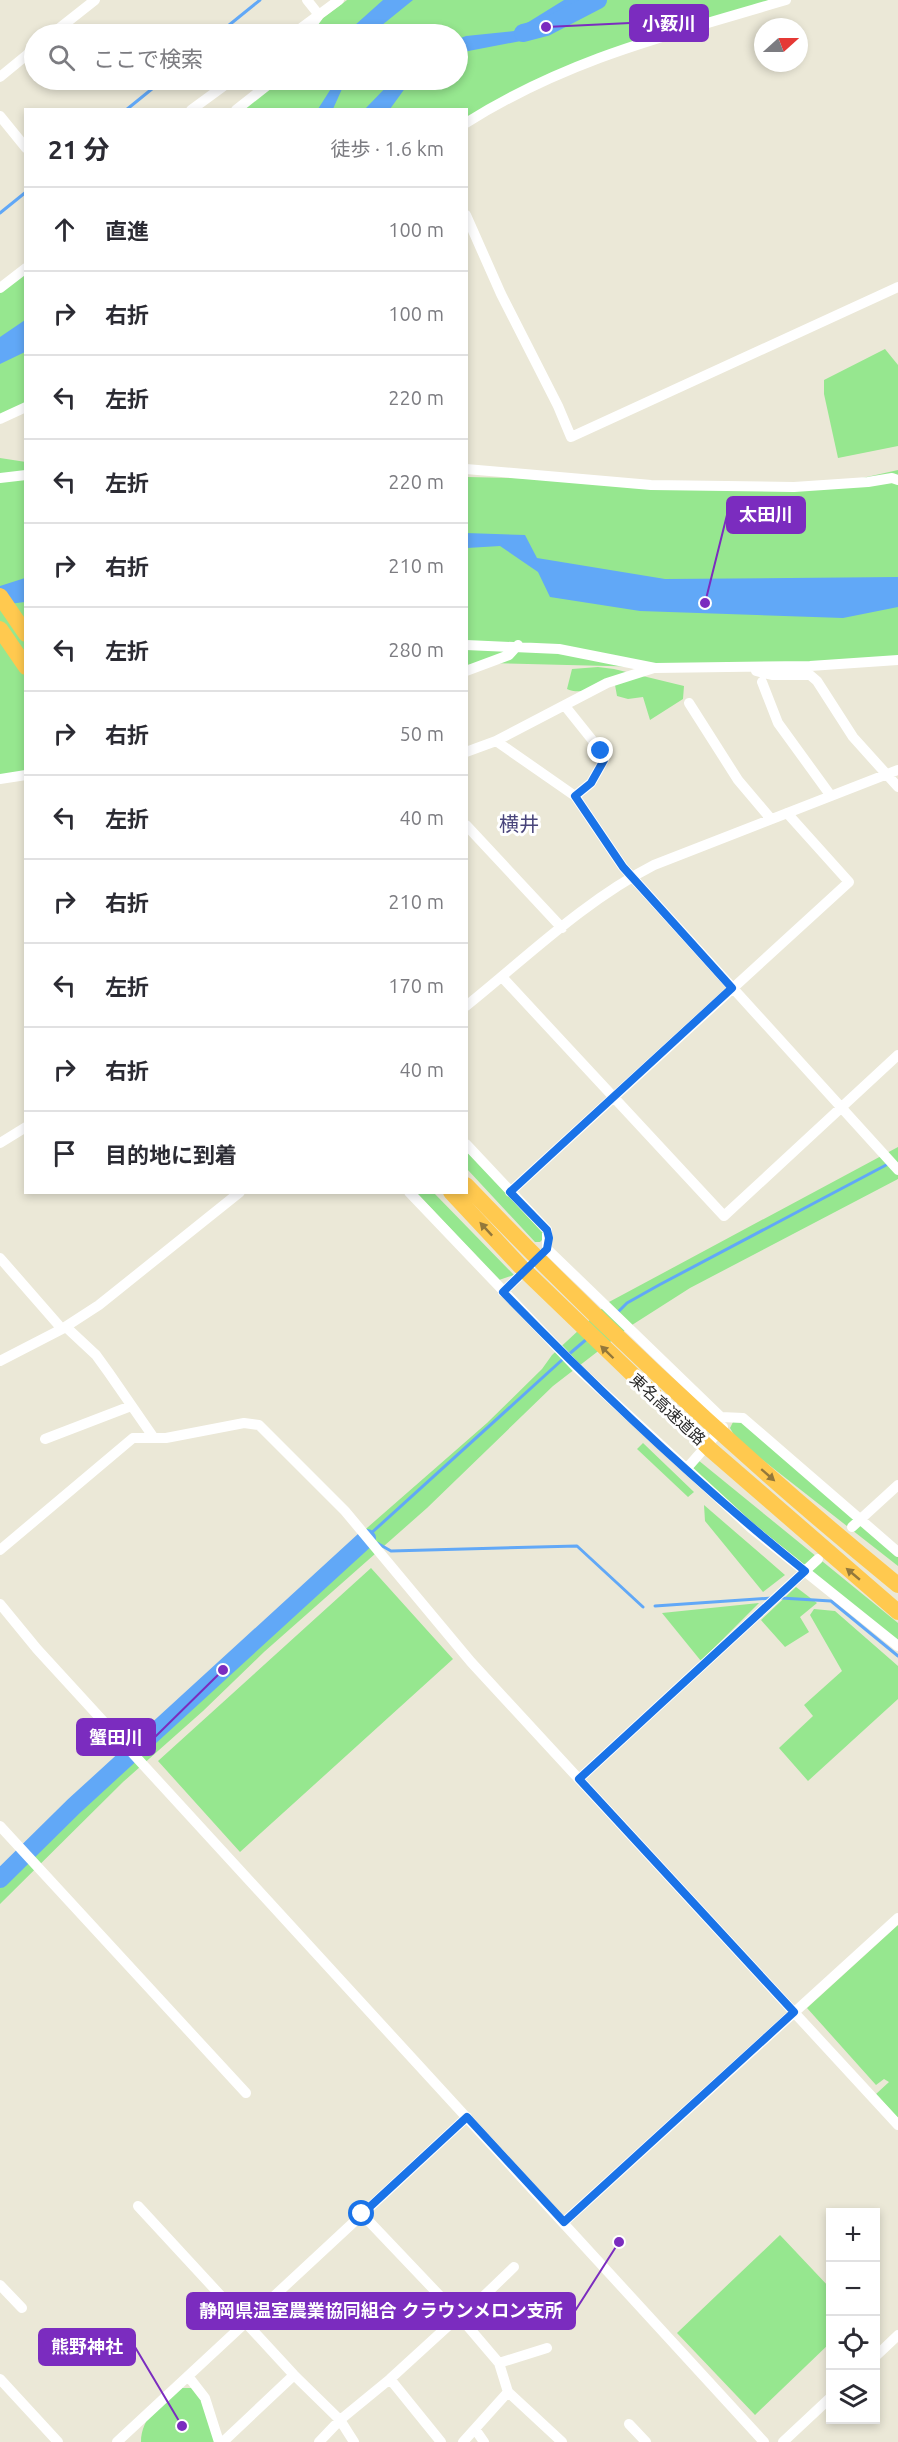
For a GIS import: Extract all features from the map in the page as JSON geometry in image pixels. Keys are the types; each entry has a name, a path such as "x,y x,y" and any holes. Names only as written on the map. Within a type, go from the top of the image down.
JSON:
{"highway":[{"path":"0,596 24,631"},
{"path":"0,629 24,664"},
{"name":"東名高速道路","path":"468,1187 540,1252 724,1437 898,1585"},
{"name":"東名高速道路","path":"453,1194 520,1266 711,1450 898,1612"}],"street":[{"path":"65,24 95,0"},
{"path":"307,0 319,15"},
{"path":"307,24 339,0"},
{"path":"468,122 501,101 555,75 615,51 786,0"},
{"path":"312,24 319,15"},
{"path":"0,77 24,57"},
{"path":"193,108 218,90"},
{"path":"239,108 261,90"},
{"path":"0,116 24,146"},
{"path":"468,220 501,294 558,406 571,437 898,287"},
{"path":"0,288 24,270"},
{"path":"0,418 24,408"},
{"path":"468,469 651,485 794,487 892,478 898,480"},
{"path":"0,478 24,476"},
{"path":"468,645 518,645 559,649 655,668 810,666 898,660"},
{"path":"468,670 509,655 518,645"},
{"path":"468,751 496,741 607,683 655,668"},
{"path":"743,668 772,675 810,675 817,681 853,737 898,787"},
{"path":"762,682 778,723 831,796"},
{"path":"689,703 738,780 771,819"},
{"path":"565,706 601,751 604,760 591,783 575,796"},
{"path":"496,741 575,796 632,876 898,1170"},
{"path":"468,1001 502,977 603,895 632,876 654,865 898,770"},
{"path":"0,780 24,775"},
{"path":"510,1192 849,882 787,813"},
{"path":"468,827 562,928"},
{"path":"502,977 724,1216 898,1055"},
{"path":"0,1143 24,1128"},
{"path":"468,1146 547,1230 549,1238 540,1252 503,1292"},
{"path":"0,1361 64,1328 130,1283 238,1194"},
{"path":"412,1194 575,1366 751,1527 898,1646"},
{"path":"540,1252 609,1311 721,1417 743,1418 856,1524 898,1552"},
{"path":"0,1258 64,1328 96,1355 154,1438"},
{"path":"45,1438 131,1407"},
{"path":"687,1468 731,1418"},
{"path":"0,1550 133,1438 166,1438 244,1423 259,1425 345,1511 471,1662 898,2125"},
{"path":"856,1524 898,1485"},
{"path":"579,1779 818,1559"},
{"path":"0,1604 37,1649 764,2442"},
{"path":"0,1826 246,2093"},
{"path":"564,2222 898,1918"},
{"path":"117,2442 467,2117"},
{"path":"138,2206 294,2375 340,2420 354,2442"},
{"path":"362,2214 460,2317 499,2362 508,2392 562,2442"},
{"path":"319,2442 340,2420 390,2379 514,2267"},
{"path":"0,2285 22,2308"},
{"path":"880,2352 898,2335"},
{"path":"499,2362 547,2348"},
{"path":"223,2442 294,2375"},
{"path":"188,2376 205,2398 219,2442"},
{"path":"0,2379 58,2442"},
{"path":"390,2379 441,2442"},
{"path":"463,2442 508,2392"},
{"path":"783,2442 826,2403"},
{"path":"629,2424 646,2442"},
{"path":"475,2429 484,2442"}],"green space":[{"path":"347,0 781,0 626,47 468,122 468,108 239,108 261,90 468,90 468,24 318,24"},
{"path":"24,269 24,407 0,419 0,288"},
{"path":"885,349 898,365 898,446 838,458 824,394 824,380"},
{"path":"0,458 24,462 24,774 0,779"},
{"path":"898,470 898,659 687,668 488,663 468,665 468,477 831,485"},
{"path":"598,667 684,686 683,699 650,720 643,697 628,699 617,696 615,685 583,691 567,689 572,669"},
{"path":"898,1147 898,1179 690,1288 632,1325 553,1386 427,1508 264,1652 203,1711 123,1782 0,1904 0,1868 352,1541 487,1423 542,1369 552,1355 609,1302"},
{"path":"468,1153 544,1230 544,1238 540,1242 535,1242 468,1170"},
{"path":"418,1194 435,1194 514,1275 499,1280"},
{"path":"743,1418 898,1550 898,1566 737,1440 730,1428 733,1422"},
{"path":"643,1443 694,1492 688,1497 637,1449"},
{"path":"698,1460 898,1623 898,1643 687,1468"},
{"path":"704,1505 785,1575 763,1592 705,1521"},
{"path":"371,1568 453,1659 240,1852 158,1761"},
{"path":"796,1587 817,1603 800,1617 809,1632 785,1647 761,1620"},
{"path":"759,1603 701,1661 662,1613"},
{"path":"814,1609 835,1611 898,1666 898,1699 808,1781 779,1748 813,1716 804,1705 842,1671 810,1615"},
{"path":"898,1925 898,2118 876,2094 889,2082 884,2079 876,2085 807,2008"},
{"path":"780,2235 826,2284 826,2347 755,2415 677,2333"},
{"path":"182,2388 197,2388 217,2442 141,2442 145,2425 154,2410"}],"water":[{"path":"383,0 413,0 383,24 356,24"},
{"path":"564,0 595,0 521,41 468,51 468,36 514,31"},
{"path":"330,90 342,90 333,108 319,108"},
{"path":"383,90 404,90 391,108 366,108"},
{"path":"24,321 24,352 0,364 0,337"},
{"path":"468,533 525,535 537,558 665,579 898,577 898,607 843,618 640,611 550,597 538,572 500,546 468,548"},
{"path":"24,578 24,602 0,605 0,586"}],"waterway":[{"path":"230,24 260,0"},
{"path":"523,33 546,27 598,0"},
{"path":"128,108 151,90"},
{"path":"0,213 24,194"},
{"path":"616,1314 627,1303 659,1285 888,1164"},
{"path":"568,1355 588,1338"},
{"path":"368,1536 563,1359"},
{"path":"0,1879 74,1806 367,1538"},
{"path":"377,1543 391,1551 577,1546 643,1607"},
{"path":"655,1606 772,1598"},
{"path":"781,1598 831,1601 898,1656"}],"place":[{"name":"小薮川","path":"546,27"},
{"name":"太田川","path":"705,603"},
{"name":"蟹田川","path":"223,1670"},
{"name":"静岡県温室農業協同組合 クラウンメロン支所","path":"619,2242"},
{"name":"熊野神社","path":"182,2426"}],"district":[{"name":"横井","path":"519,824"}],"route":[{"path":"362,2214 467,2117 564,2222 794,2012 579,1779 805,1571 751,1527 575,1366 503,1292 547,1249 549,1238 547,1230 510,1192 732,988 623,867 575,796 591,783 604,760 601,751"}]}
